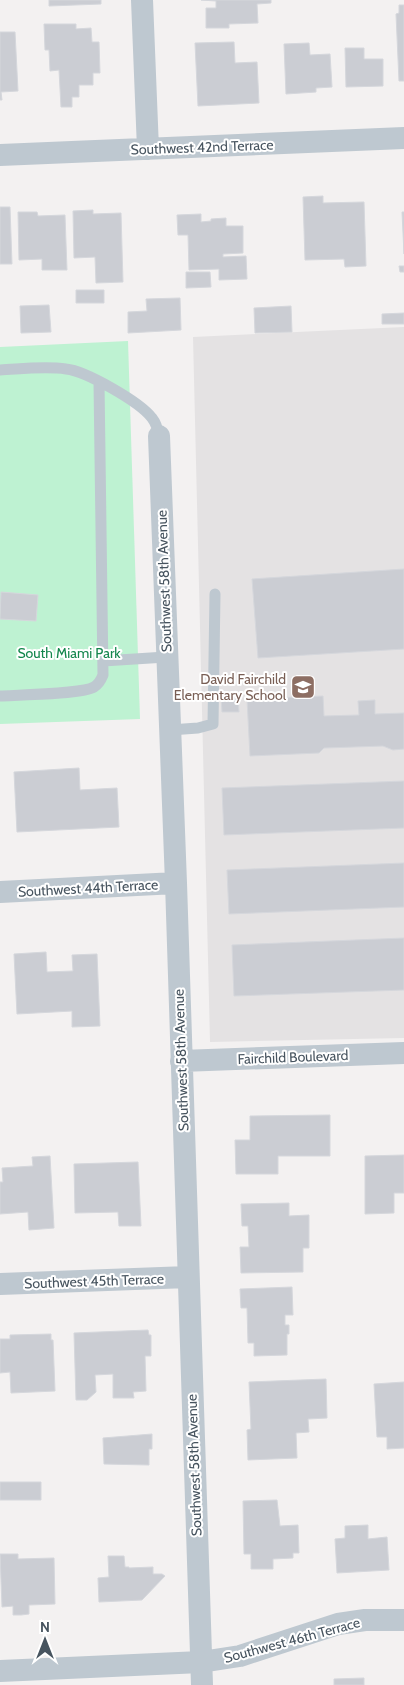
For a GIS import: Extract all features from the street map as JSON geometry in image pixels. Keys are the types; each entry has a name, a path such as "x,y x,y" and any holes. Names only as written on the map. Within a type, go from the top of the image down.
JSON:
{"street":[{"path":"142,0 148,149"},
{"name":"Southwest 42nd Terrace","path":"0,155 404,138"},
{"name":"Southwest 58th Avenue","path":"159,436 176,884 202,1685"},
{"name":"Southwest 44th Terrace","path":"0,892 176,884"},
{"name":"Fairchild Boulevard","path":"181,1061 404,1053"},
{"name":"Southwest 45th Terrace","path":"0,1284 188,1277"},
{"name":"Southwest 46th Terrace","path":"0,1671 201,1662 240,1656 338,1624 365,1620 404,1620"}],"lane":[{"path":"0,370 55,368 68,369 87,376 120,393 145,411 157,427 159,436"},
{"path":"0,696 88,690 95,687 101,681 103,675 99,382"},
{"path":"170,730 198,728 212,724 215,594"},
{"path":"102,661 166,657"}],"shaded area":[{"name":"David Fairchild Elementary School","path":"404,327 404,1038 210,1042 193,337"}],"green space":[{"name":"South Miami Park","path":"128,341 140,719 0,724 0,347"}],"building":[{"path":"49,0 101,0 101,4 49,6"},
{"path":"201,0 271,0 271,3 257,4 258,23 229,24 229,28 206,28 206,8 216,8 216,1"},
{"path":"399,5 404,5 404,81 399,81 396,14 399,13"},
{"path":"44,24 76,24 76,29 91,28 92,42 99,42 100,73 93,73 93,85 79,85 79,97 72,97 72,107 61,107 59,70 50,71 49,50 45,50"},
{"path":"0,32 15,32 18,91 1,92 2,100 0,100"},
{"path":"234,42 235,63 257,62 259,103 198,106 195,43"},
{"path":"309,43 310,55 330,54 332,87 316,88 316,92 286,94 284,44"},
{"path":"345,48 364,48 364,59 383,59 383,86 346,87"},
{"path":"323,196 323,203 364,202 366,266 345,267 344,259 305,260 303,197"},
{"path":"0,207 10,207 12,264 0,264"},
{"path":"93,210 93,214 121,213 123,282 96,283 95,257 74,258 73,211"},
{"path":"18,212 37,212 38,216 65,215 67,270 42,270 42,259 19,260"},
{"path":"402,212 404,212 404,254"},
{"path":"201,214 201,222 226,218 226,226 243,226 243,253 223,254 223,257 246,256 247,279 219,280 219,269 189,270 188,235 178,235 177,215"},
{"path":"399,266 404,266 404,272 400,272"},
{"path":"186,272 210,272 211,287 186,288"},
{"path":"76,290 104,290 104,303 76,303"},
{"path":"180,298 181,330 128,333 128,312 147,311 146,299"},
{"path":"49,305 51,332 21,333 20,306"},
{"path":"291,306 292,332 255,333 254,308"},
{"path":"404,313 404,324 382,324 382,314"},
{"path":"404,569 404,649 258,658 252,579"},
{"path":"1,592 38,595 36,621 0,619"},
{"path":"221,696 238,696 239,712 222,712"},
{"name":"David Fairchild Elementary School","path":"323,696 324,716 359,715 358,701 375,700 375,714 404,713 404,749 393,750 383,746 324,748 319,753 250,756 247,699"},
{"path":"79,768 80,790 117,788 119,827 17,832 14,772"},
{"path":"404,781 404,828 224,835 222,788"},
{"path":"404,863 404,907 229,914 227,870"},
{"path":"404,938 404,990 234,996 232,945"},
{"path":"46,952 47,972 73,971 72,955 97,954 100,1026 72,1027 72,1011 17,1014 14,954"},
{"path":"330,1115 330,1156 278,1156 278,1174 236,1174 235,1140 250,1140 250,1116"},
{"path":"404,1155 404,1193 394,1193 394,1213 365,1214 365,1156"},
{"path":"50,1156 54,1228 29,1230 28,1212 0,1214 0,1182 3,1182 2,1168 33,1166 32,1157"},
{"path":"138,1162 141,1226 119,1226 118,1212 75,1213 74,1164"},
{"path":"289,1203 289,1216 309,1215 309,1248 303,1248 303,1272 241,1273 240,1247 249,1247 248,1226 242,1226 241,1204"},
{"path":"292,1287 293,1315 285,1315 285,1325 289,1325 287,1355 254,1356 254,1343 248,1343 247,1308 241,1308 240,1289"},
{"path":"148,1330 149,1335 151,1335 151,1356 145,1356 146,1391 133,1392 134,1398 113,1398 113,1374 95,1375 96,1392 87,1400 76,1400 74,1333"},
{"path":"51,1334 51,1340 53,1340 55,1391 11,1393 10,1372 0,1373 0,1339 10,1339 10,1335"},
{"path":"326,1379 327,1418 308,1419 309,1432 296,1433 297,1458 248,1460 247,1430 251,1429 249,1382"},
{"path":"404,1382 404,1448 387,1449 387,1437 377,1437 374,1384"},
{"path":"152,1434 152,1449 149,1449 149,1465 104,1464 103,1438"},
{"path":"0,1482 41,1482 41,1500 0,1500"},
{"path":"277,1500 280,1526 298,1525 299,1553 293,1553 293,1558 273,1559 273,1569 251,1569 251,1554 244,1554 243,1501"},
{"path":"368,1525 368,1539 387,1537 389,1570 337,1573 335,1539 345,1538 345,1526"},
{"path":"0,1554 18,1554 18,1559 54,1558 55,1604 29,1605 29,1614 21,1615 13,1615 13,1606 2,1607"},
{"path":"108,1556 124,1556 125,1567 153,1567 153,1574 165,1576 142,1600 99,1602 98,1578 109,1577"},
{"path":"364,1678 364,1685 334,1685 334,1679"}],"place":[{"name":"David Fairchild Elementary School","path":"303,687"}]}
